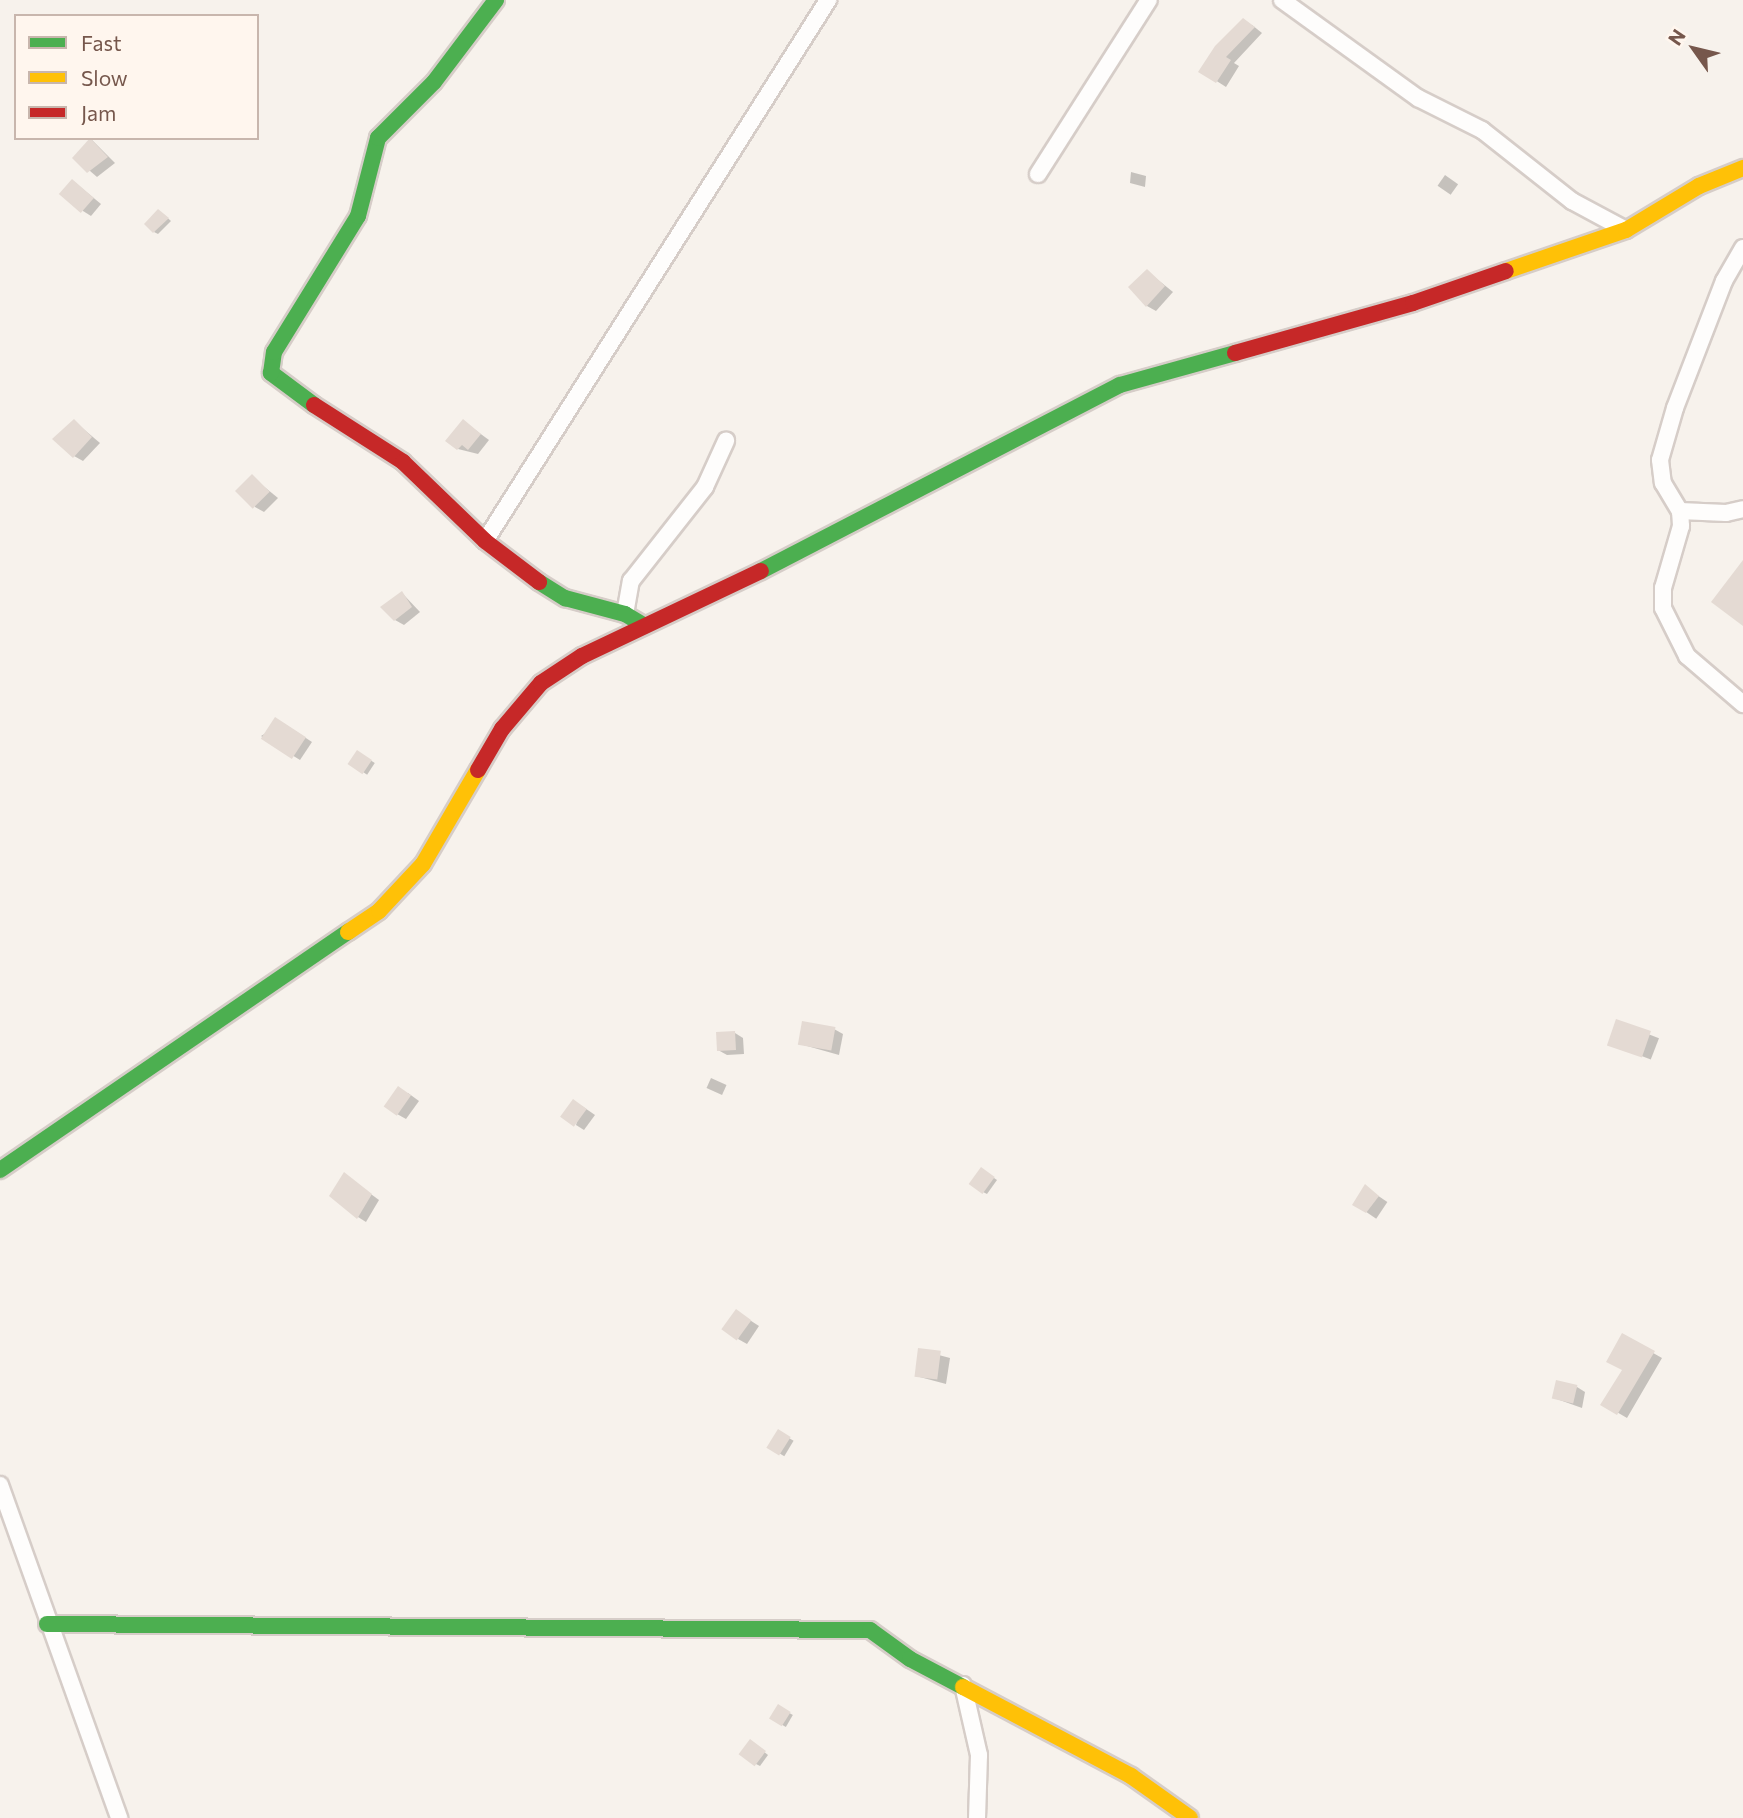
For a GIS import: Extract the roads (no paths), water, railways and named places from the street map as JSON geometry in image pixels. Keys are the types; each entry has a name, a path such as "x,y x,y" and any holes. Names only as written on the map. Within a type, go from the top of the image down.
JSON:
{"street":[{"path":"496,0 435,82 378,138 358,216 270,364 278,382 403,462 485,541 565,598 625,614 645,626"},
{"path":"485,541 828,0"},
{"path":"1038,174 1149,0"},
{"path":"1282,0 1418,98 1482,130 1572,201 1626,230"},
{"path":"0,1170 380,911 423,864 502,729 541,683 582,656 698,604 1120,385 1413,303 1626,230 1699,186 1743,168"},
{"path":"1743,248 1724,281 1675,408 1660,460 1662,484 1680,511 1663,608 1687,656 1743,704"},
{"path":"625,614 631,580 705,487 726,441"},
{"path":"1680,511 1726,513 1743,509"},
{"path":"0,1485 47,1624 119,1818"},
{"path":"47,1624 870,1630 910,1659 1131,1776 1190,1818"},
{"path":"963,1685 979,1755 977,1818"}]}
